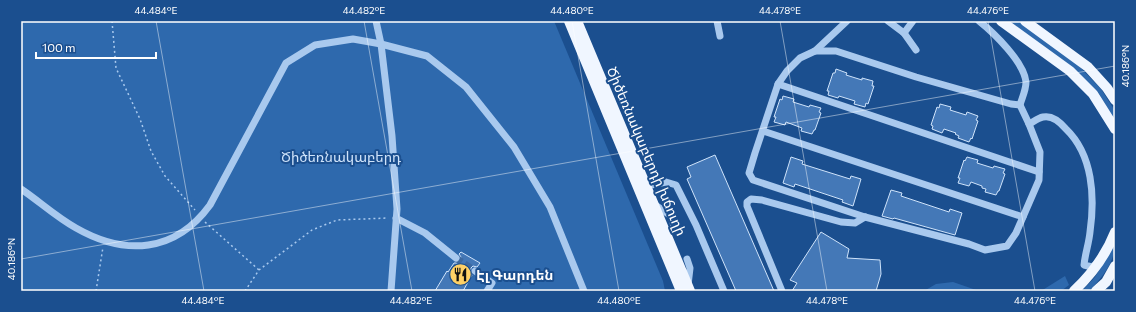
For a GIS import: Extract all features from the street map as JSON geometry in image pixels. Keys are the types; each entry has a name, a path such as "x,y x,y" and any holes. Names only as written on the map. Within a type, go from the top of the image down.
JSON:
{"main road":[{"name":"Ծիծեռնակաբերդի խճուղի","path":"569,21 687,289"},
{"name":"Ծիծեռնակաբերդի խճուղի","path":"577,21 654,204 687,289"},
{"path":"1001,21 1070,71 1093,94 1115,129"},
{"path":"1024,21 1088,68 1107,88 1115,100"},
{"path":"1074,291 1085,281 1100,262 1115,232"},
{"path":"1096,291 1105,286 1115,266"}],"street":[{"path":"376,21 392,136 396,218 391,291"},
{"path":"717,21 720,36"},
{"path":"847,21 815,51 800,58 787,71 778,84 749,173 753,180 865,216 986,250 1007,246 1016,233 1039,180 1040,152 1030,124 1020,106 1026,83 1023,73 1012,55 979,21"},
{"path":"888,21 904,33 916,50"},
{"path":"904,33 913,21"},
{"path":"21,189 74,227 94,237 119,244 140,246 160,243 177,236 201,218 210,205 286,63 315,45 353,39 427,56 466,87 514,147 550,207 584,291"},
{"path":"815,51 836,51 916,77 1020,106"},
{"path":"778,84 1039,172"},
{"path":"1030,124 1043,117 1050,117 1062,124 1072,134 1085,157 1090,176 1093,199 1090,232 1084,265 1092,267 1100,262"},
{"path":"762,131 1023,217"},
{"path":"646,186 666,182 676,185 696,225 724,291"},
{"path":"782,291 747,206 747,202 751,199 762,200 841,222 855,224 865,216"},
{"path":"654,204 671,216 674,226"},
{"path":"396,218 424,233 456,258"},
{"path":"687,259 690,268 687,289"},
{"path":"475,271 492,283 487,291"}],"path":[{"path":"112,21 116,68 140,119 151,152 164,176 201,218 259,270"},
{"path":"245,291 259,270 312,230 337,220 396,218"},
{"path":"96,291 104,240"}],"green space":[{"name":"Ծիծեռնակաբերդ","path":"21,21 554,21 663,281 665,291 21,291"},
{"path":"1009,21 1018,21 1077,64 1101,89 1115,111 1115,121 1098,92 1073,68"},
{"path":"1115,244 1113,257 1102,276 1089,291 1082,291 1095,277"},
{"path":"1065,276 1069,285 1061,291 1041,291"},
{"path":"953,282 979,291 924,291 936,284"}],"building":[{"path":"836,69 847,73 846,75 862,80 862,78 873,81 872,86 874,86 868,104 866,103 865,107 854,104 855,101 839,96 838,98 828,95 829,91 827,91 833,73 835,73"},
{"path":"783,96 794,99 793,102 809,107 810,105 821,108 819,112 821,113 812,134 801,131 802,128 786,122 785,125 774,122 776,117 774,117 780,99 782,100"},
{"path":"940,104 951,107 950,110 966,115 967,112 978,116 976,120 978,121 972,139 971,138 969,142 958,138 959,136 955,134 956,133 944,129 942,133 932,129 933,126 931,125 937,107 939,108"},
{"path":"715,155 774,291 736,291 687,179 691,177 687,167"},
{"path":"791,157 803,161 802,164 850,179 851,176 861,179 853,206 842,202 843,200 795,184 794,187 783,183"},
{"path":"967,157 978,160 977,163 993,168 994,166 1005,169 1003,173 1005,174 996,195 985,192 986,189 982,188 982,186 971,182 969,186 958,183 960,178 958,178 964,160 965,161"},
{"path":"891,190 902,193 901,196 949,212 950,209 962,213 955,235 882,216"},
{"path":"821,232 849,249 847,258 880,260 881,274 876,291 792,291 797,283 790,280"},
{"path":"461,252 480,263 477,267 473,266 471,268 470,273 472,275 463,291 435,291 447,271 448,272 454,263 460,261 461,257 459,254"}],"tunnel":[{"path":"456,258 475,271"}],"place":[{"name":"Էլ Գարդեն","path":"460,274"}]}
